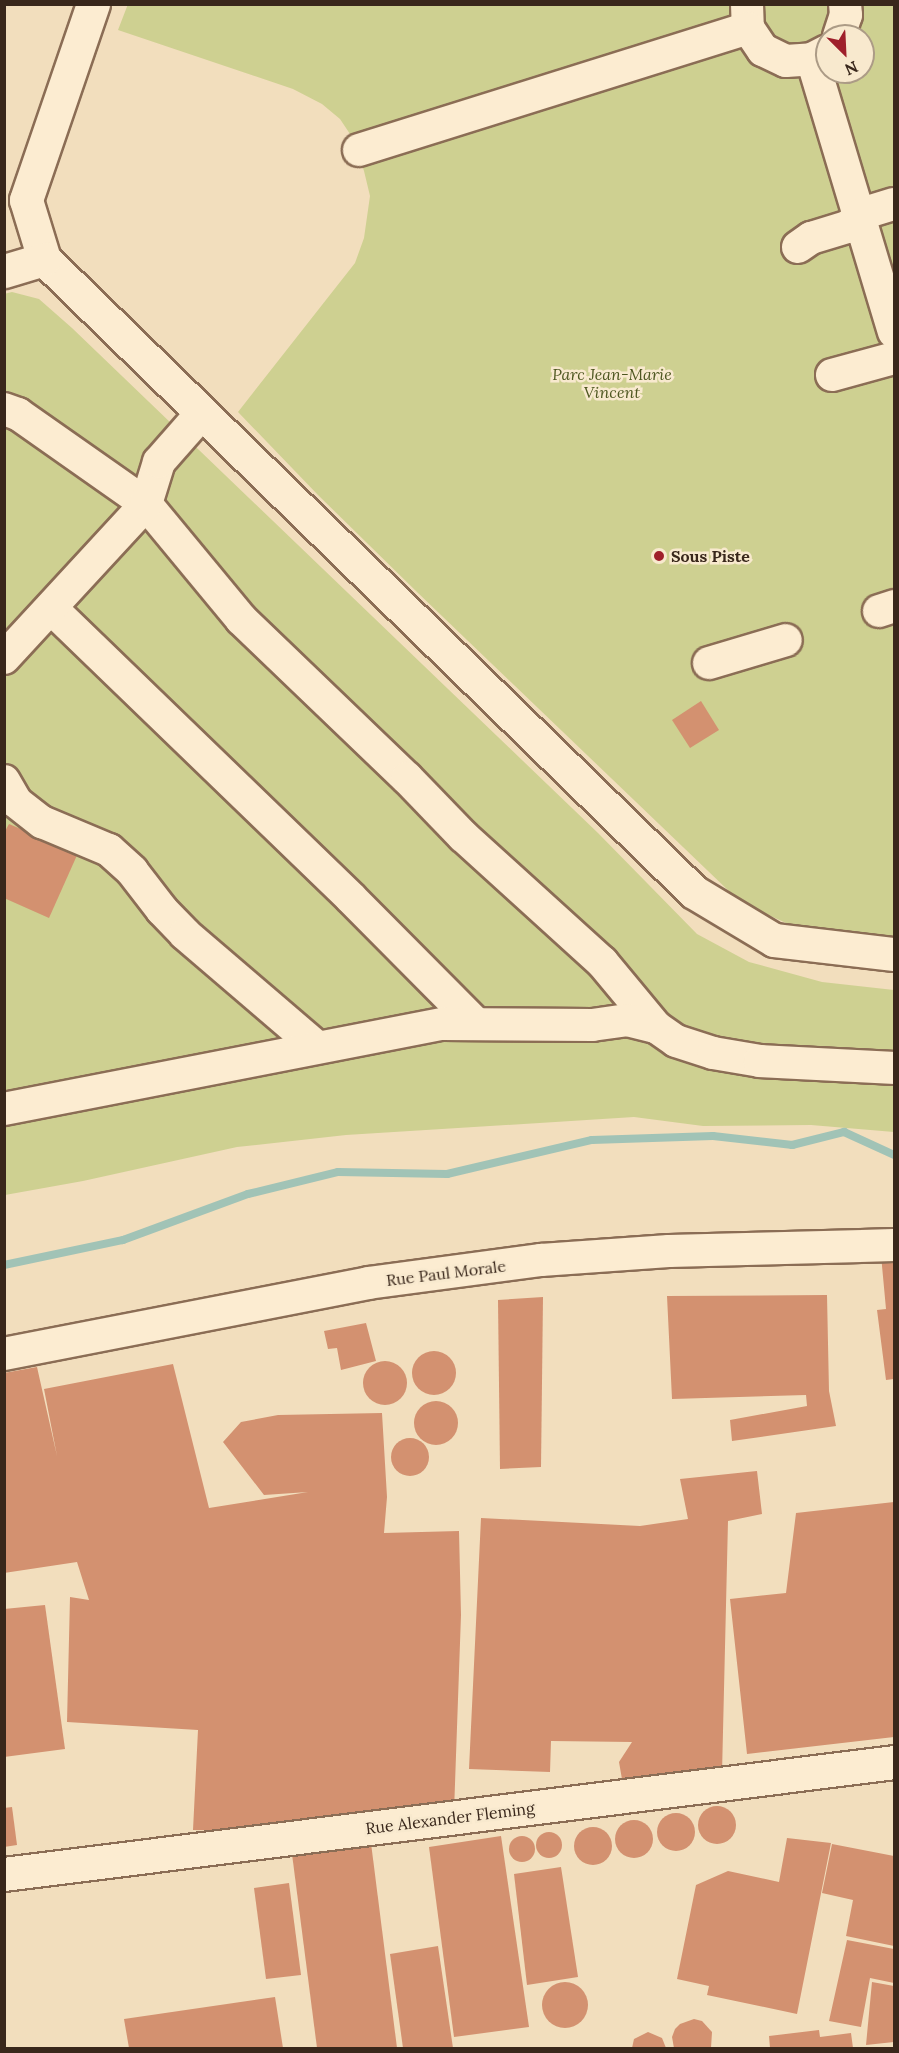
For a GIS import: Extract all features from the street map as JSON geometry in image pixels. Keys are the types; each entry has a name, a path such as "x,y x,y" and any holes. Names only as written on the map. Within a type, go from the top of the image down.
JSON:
{"street":[{"path":"93,4 15,203 44,259 694,892 774,940 894,954"},
{"path":"843,24 846,15 845,4"},
{"path":"359,150 747,16 763,50 786,61 815,56"},
{"path":"827,84 894,332"},
{"path":"798,247 811,238 848,227 861,214 894,204"},
{"path":"4,271 44,259"},
{"path":"832,375 894,358"},
{"path":"4,409 18,414 146,504 241,619 407,778 463,836 602,962 656,1027 676,1041 713,1053 760,1061 894,1068"},
{"path":"4,658 146,504 159,462 202,414"},
{"path":"51,608 351,898 475,1023"},
{"path":"709,663 786,640"},
{"path":"4,781 16,802 42,822 109,850 132,871 185,934 316,1047"},
{"path":"4,1109 443,1024 592,1025 627,1020 656,1027"},
{"name":"Rue Paul Morale","path":"4,1354 368,1283 542,1260 669,1251 894,1245"},
{"name":"Rue Alexander Fleming","path":"4,1874 894,1762"}],"green space":[{"name":"Parc Jean-Marie Vincent","path":"128,4 894,5 894,943 797,928 749,906 732,894 418,593 318,495 238,412 355,263 364,238 370,196 354,140 340,119 322,104 293,89 118,30"},
{"path":"12,292 39,299 72,328 598,833 697,934 749,962 822,982 894,990 894,1132 811,1125 703,1126 634,1117 346,1135 237,1147 83,1181 5,1195 4,294"}],"building":[{"path":"701,701 719,730 690,748 672,720"},
{"path":"9,824 78,853 49,918 4,898 4,833"},
{"path":"881,1255 894,1255 894,1379 886,1380 877,1310 886,1309"},
{"path":"827,1295 829,1391 836,1426 732,1441 730,1420 807,1406 806,1395 672,1399 667,1296"},
{"path":"543,1297 541,1467 500,1469 498,1300"},
{"path":"366,1323 376,1361 341,1370 337,1348 328,1349 324,1331"},
{"path":"434,1351 449,1358 456,1373 449,1388 434,1395 419,1388 412,1373 419,1358"},
{"path":"385,1361 400,1368 407,1383 400,1398 385,1405 370,1398 363,1383 370,1368"},
{"path":"173,1364 209,1508 308,1492 264,1495 223,1442 241,1422 278,1415 382,1413 387,1497 384,1533 459,1531 461,1615 454,1812 293,1831 193,1830 198,1730 67,1722 70,1597 89,1600 77,1562 4,1573 4,1373 37,1367 57,1456 44,1389"},
{"path":"436,1401 445,1402 452,1407 457,1414 457,1432 452,1439 445,1444 436,1445 427,1444 420,1439 415,1432 414,1423 415,1414 420,1407 427,1402"},
{"path":"410,1438 424,1443 429,1457 424,1471 410,1476 396,1471 391,1457 396,1443"},
{"path":"757,1471 762,1514 728,1521 722,1774 623,1785 619,1762 632,1742 551,1741 550,1772 469,1769 481,1518 640,1526 688,1519 680,1479"},
{"path":"894,1502 894,1737 747,1754 730,1599 786,1593 796,1513"},
{"path":"45,1605 65,1749 4,1757 4,1609"},
{"path":"717,1806 730,1812 736,1825 730,1838 717,1844 704,1838 698,1825 704,1812"},
{"path":"12,1807 17,1845 4,1847 4,1808"},
{"path":"676,1813 689,1819 695,1832 689,1845 676,1851 663,1845 657,1832 663,1819"},
{"path":"634,1820 641,1821 647,1826 652,1832 652,1846 647,1852 641,1857 634,1858 627,1857 621,1852 616,1846 615,1839 616,1832 621,1826 627,1821"},
{"path":"593,1827 606,1833 612,1846 606,1859 593,1865 580,1859 574,1846 580,1833"},
{"path":"549,1832 558,1836 562,1845 558,1854 549,1858 540,1854 536,1845 540,1836"},
{"path":"501,1836 529,2027 454,2037 429,1847"},
{"path":"522,1836 531,1840 535,1849 531,1858 522,1862 513,1858 509,1849 513,1840"},
{"path":"787,1838 831,1843 797,2014 707,1995 709,1986 677,1979 696,1885 728,1871 779,1882"},
{"path":"371,1843 397,2048 317,2048 292,1854"},
{"path":"832,1844 894,1856 894,1946 846,1936 853,1900 822,1893"},
{"path":"561,1867 578,1977 527,1985 514,1874"},
{"path":"289,1883 301,1975 266,1979 254,1888"},
{"path":"847,1940 894,1949 894,1983 870,1978 861,2027 829,2021"},
{"path":"438,1946 453,2048 403,2048 390,1954"},
{"path":"565,1982 581,1989 588,2005 581,2021 565,2028 549,2021 542,2005 549,1989"},
{"path":"872,1982 894,1986 894,2042 866,2045"},
{"path":"275,1997 283,2048 129,2048 124,2019"},
{"path":"694,2019 702,2021 712,2032 711,2048 674,2048 672,2037 675,2029 680,2024"},
{"path":"819,2030 820,2037 851,2033 853,2048 770,2048 769,2036"},
{"path":"648,2032 662,2038 666,2048 632,2048 634,2039"}],"waterway":[{"path":"4,1265 123,1240 248,1194 338,1172 447,1174 592,1140 713,1136 792,1145 844,1132 894,1155"}],"place":[{"name":"Sous Piste","path":"659,556"}]}
